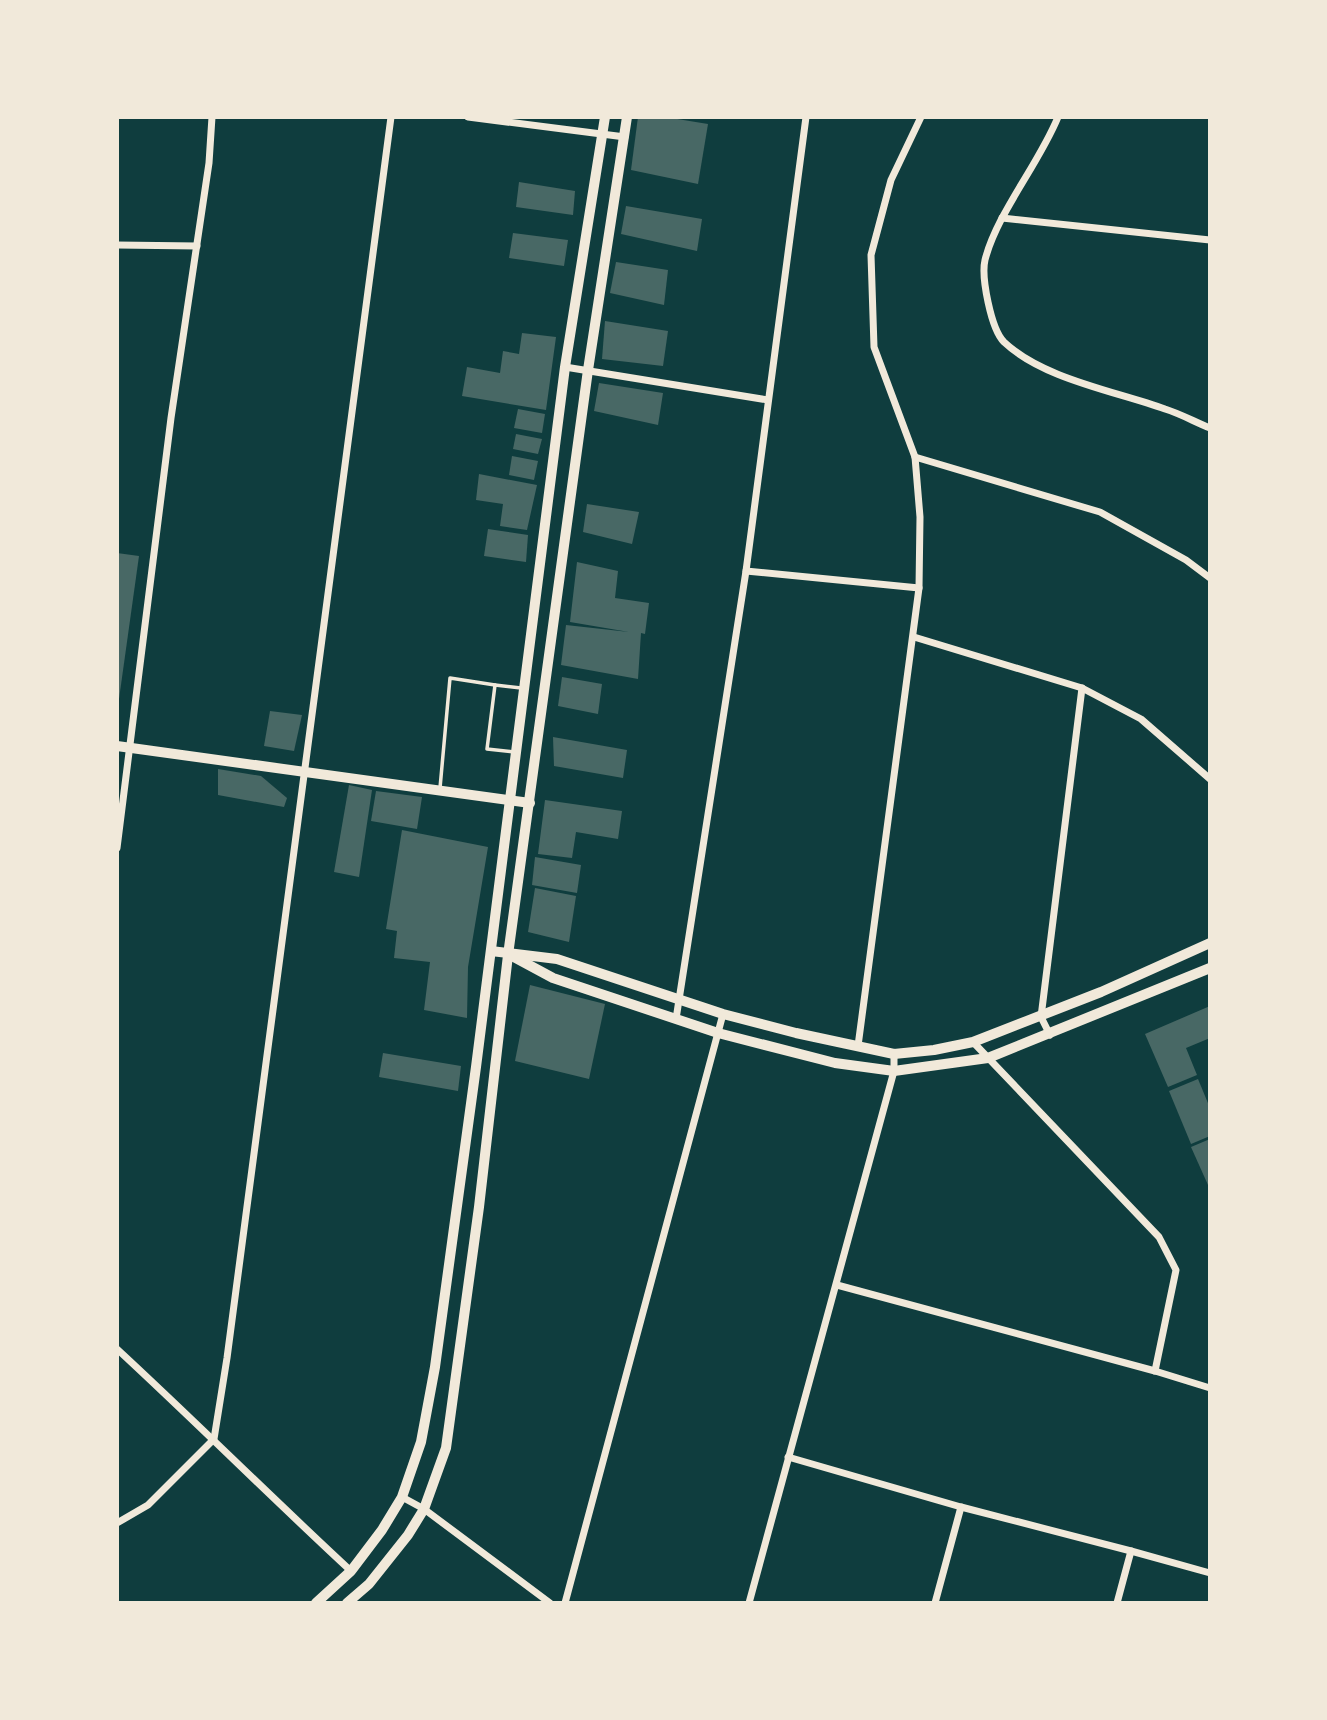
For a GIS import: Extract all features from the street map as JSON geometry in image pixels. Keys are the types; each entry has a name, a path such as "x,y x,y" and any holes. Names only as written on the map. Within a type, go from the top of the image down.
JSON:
{"main road":[{"path":"316,1603 351,1571 382,1530 401,1496 421,1442 435,1367 476,1067 565,367 605,117"},
{"path":"347,1603 369,1584 408,1535 424,1509 446,1448 496,1069 508,954 588,370 627,117"},
{"path":"117,746 530,803"},
{"path":"491,951 557,959 723,1014 894,1054 973,1042 1041,1017 1210,943"},
{"path":"508,954 552,978 718,1033 835,1063 894,1071 988,1058 1210,968"},
{"path":"476,1067 496,1069"}],"street":[{"path":"117,848 171,418 209,163 212,117"},
{"path":"117,1523 148,1505 214,1438 227,1358 391,117"},
{"path":"468,117 625,137"},
{"path":"676,1019 746,571 806,117"},
{"path":"858,1046 919,588 920,517 915,457 874,347 871,255 891,180 921,117"},
{"path":"1058,117 1048,142 1002,218 985,262 989,313 1002,340 1035,364 1080,382 1168,410 1210,428"},
{"path":"1002,218 1210,240"},
{"path":"117,245 197,246"},
{"path":"565,367 768,400"},
{"path":"915,457 1100,512 1186,560 1210,578"},
{"path":"746,571 919,588"},
{"path":"914,637 1082,688 1141,719 1210,779"},
{"path":"1049,1035 1041,1017 1082,688"},
{"path":"565,1603 723,1014"},
{"path":"973,1042 1159,1237 1176,1270 1155,1371"},
{"path":"749,1603 894,1071 894,1054"},
{"path":"837,1285 1210,1388"},
{"path":"117,1349 214,1438 351,1571"},
{"path":"788,1457 961,1507 1210,1573"},
{"path":"401,1496 424,1509 550,1603"},
{"path":"935,1603 961,1507"},
{"path":"1117,1603 1131,1550"}],"lane":[{"path":"440,790 450,678 524,688"},
{"path":"495,685 487,748 516,753"}],"building":[{"path":"638,117 665,117 708,124 698,184 631,170"},
{"path":"519,182 575,191 573,215 516,207"},
{"path":"626,206 702,219 697,251 621,234"},
{"path":"513,233 568,240 564,266 509,258"},
{"path":"616,262 668,270 664,305 610,293"},
{"path":"605,321 668,331 663,366 602,359"},
{"path":"522,333 556,337 546,410 462,396 467,367 500,373 503,351 519,354"},
{"path":"599,383 663,393 658,425 594,411"},
{"path":"518,409 545,414 542,433 514,428"},
{"path":"516,434 542,439 538,454 513,449"},
{"path":"512,456 538,461 534,480 509,475"},
{"path":"479,474 537,485 527,530 500,526 503,504 476,500"},
{"path":"587,504 639,512 632,544 583,532"},
{"path":"488,529 528,535 526,562 484,556"},
{"path":"117,553 139,556 119,699 117,699"},
{"path":"577,562 618,571 615,598 649,603 645,634 641,633 638,679 561,665 566,625 629,632 570,622"},
{"path":"562,677 602,684 598,714 558,706"},
{"path":"270,711 302,715 294,751 264,746"},
{"path":"553,737 627,750 623,778 554,766"},
{"path":"218,769 261,776 287,798 284,807 218,795"},
{"path":"349,785 372,790 359,877 334,872"},
{"path":"376,791 422,797 417,829 371,821"},
{"path":"545,800 622,811 618,839 576,832 572,858 538,854"},
{"path":"402,830 488,847 468,967 467,1018 424,1010 430,962 394,958 397,931 386,929"},
{"path":"535,857 581,865 577,893 532,885"},
{"path":"535,888 576,896 569,942 528,932"},
{"path":"530,985 605,1004 589,1079 515,1061"},
{"path":"1210,1006 1210,1038 1186,1048 1197,1075 1168,1087 1145,1034"},
{"path":"383,1053 461,1066 458,1091 379,1077"},
{"path":"1198,1079 1210,1108 1210,1136 1191,1144 1169,1091"},
{"path":"1210,1139 1210,1184 1208,1185 1191,1147"}]}
